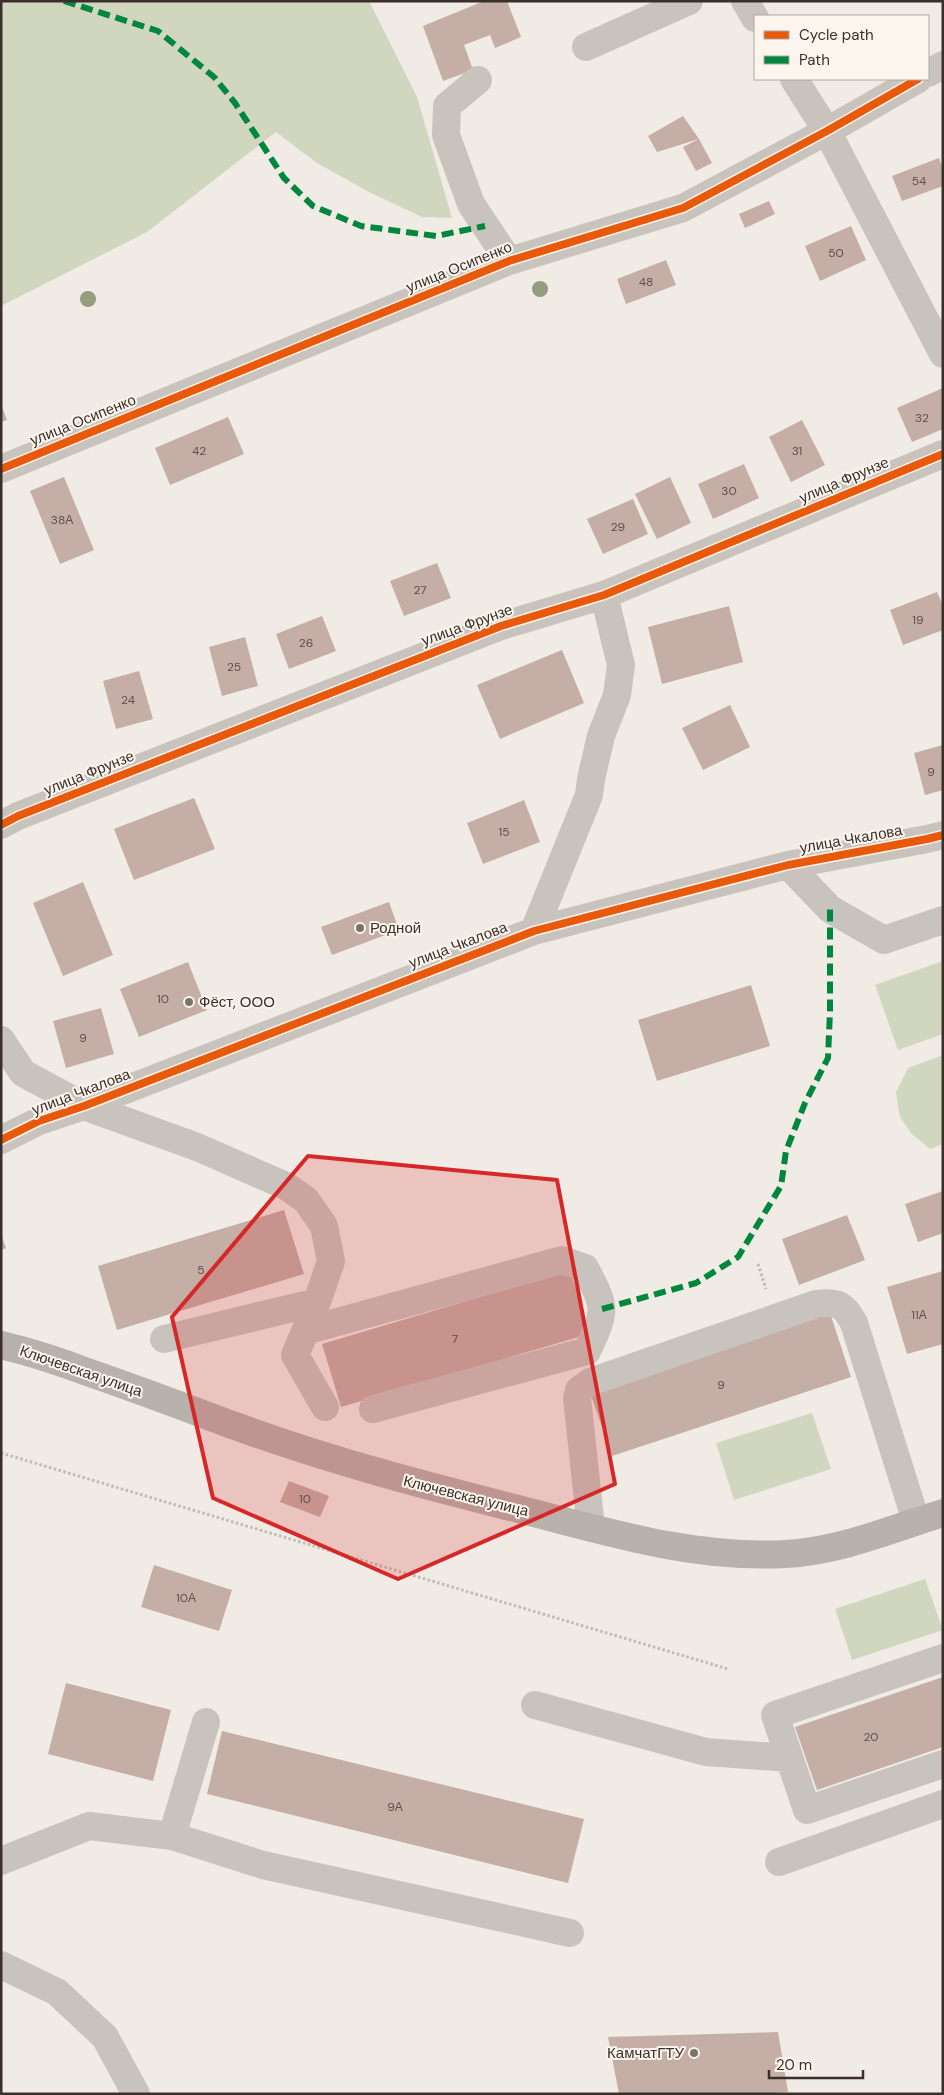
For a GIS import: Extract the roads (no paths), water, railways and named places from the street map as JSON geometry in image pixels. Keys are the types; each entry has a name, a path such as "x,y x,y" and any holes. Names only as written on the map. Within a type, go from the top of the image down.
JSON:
{"main road":[{"name":"Ключевская улица","path":"1,1345 67,1364 240,1428 364,1469 591,1528 665,1545 749,1555 788,1554 826,1548 943,1512"}],"street":[{"path":"586,47 689,1"},
{"path":"745,1 754,16"},
{"path":"929,72 943,64"},
{"path":"478,80 447,106 446,135 471,204 509,261"},
{"path":"795,80 827,131 943,354"},
{"name":"улица Осипенко","path":"1,469 509,261 684,208 827,131 916,80"},
{"name":"улица Фрунзе","path":"1,825 18,816 501,626 604,595 943,454"},
{"path":"534,930 589,796 601,736 617,694 621,666 604,595"},
{"name":"улица Чкалова","path":"1,1140 39,1121 84,1106 534,930 788,865 943,835"},
{"path":"788,865 830,909 884,940 943,920"},
{"path":"1,1040 23,1073 84,1106 197,1147 286,1186 306,1200 324,1226 331,1261 295,1356 325,1407"},
{"path":"305,1331 562,1260 585,1268 602,1301 601,1323 587,1351 373,1409"},
{"path":"164,1339 317,1302"},
{"path":"591,1528 577,1398 579,1390 590,1382 816,1304 832,1302 847,1310 854,1322 916,1521"},
{"path":"943,1658 775,1714 807,1810 943,1764"},
{"path":"535,1704 706,1752 789,1758"},
{"path":"172,1836 206,1722"},
{"path":"779,1862 943,1804"},
{"path":"1,1861 89,1826 172,1836 263,1865 570,1933"},
{"path":"1,1965 57,1992 105,2037 136,2094"}],"place":[{"name":"Родной","path":"360,928"},
{"name":"Фёст, ООО","path":"189,1002"},
{"name":"КамчатГТУ","path":"694,2053"}]}
